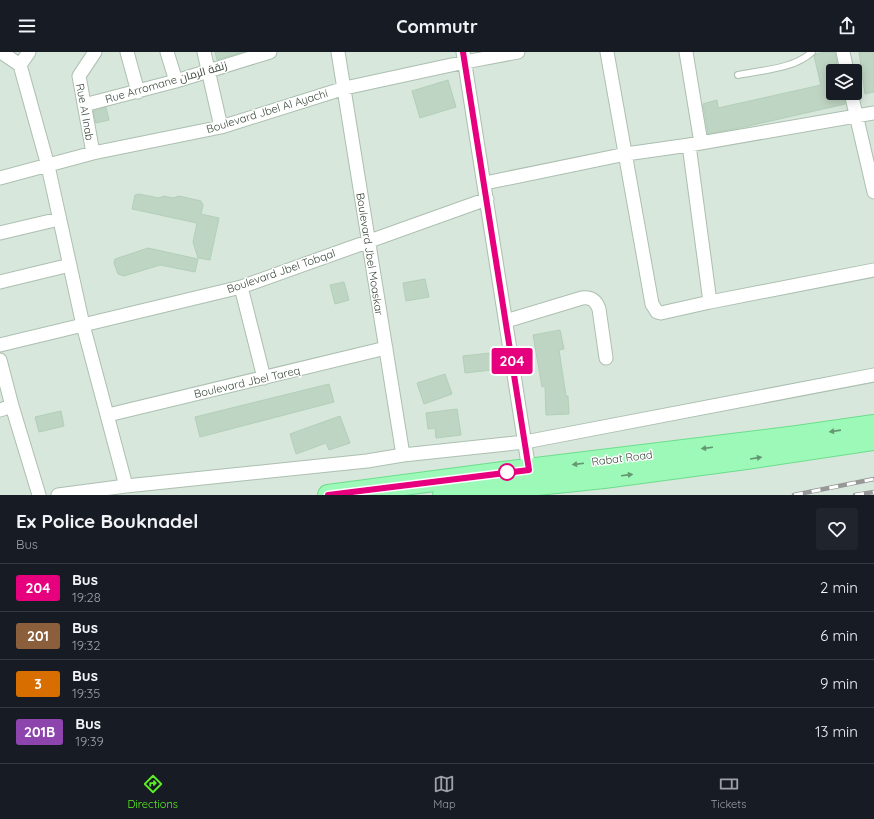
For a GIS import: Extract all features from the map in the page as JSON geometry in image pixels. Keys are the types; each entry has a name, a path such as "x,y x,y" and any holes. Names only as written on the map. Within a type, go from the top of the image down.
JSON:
{"main road":[{"name":"Rabat Road","path":"328,495 874,425"},
{"name":"Rabat Road","path":"443,495 620,476 874,440"}],"street":[{"path":"1,52 20,65 48,166 83,325 126,486"},
{"path":"20,65 29,52"},
{"name":"Rue Al Inab","path":"93,153 79,76 95,52"},
{"path":"127,52 138,92"},
{"path":"167,52 176,81"},
{"path":"204,52 221,127"},
{"name":"Rue Arromane زنقة الرمان","path":"84,105 138,92 270,52"},
{"name":"Boulevard Jbel Moaskar","path":"338,52 403,455"},
{"name":"Boulevard Jbel Al Ayachi","path":"0,178 93,153 221,127 345,88 464,57 518,52"},
{"path":"607,52 652,304 657,312 661,314 710,302 874,270"},
{"path":"686,52 710,302"},
{"path":"843,52 846,64"},
{"path":"464,57 529,470"},
{"path":"853,100 874,192"},
{"path":"484,183 626,154 695,144 874,113"},
{"name":"Boulevard Jbel Tobqal","path":"0,345 242,287 487,199"},
{"path":"0,233 59,220"},
{"path":"0,282 70,265"},
{"path":"242,287 264,378"},
{"path":"506,321 582,298 590,298 596,302 599,309 606,358"},
{"name":"Boulevard Jbel Tareq","path":"108,414 386,348"},
{"path":"0,360 6,408 39,495"},
{"path":"58,495 126,486 367,461 403,455 525,442 874,375"}],"lane":[{"path":"738,75 794,64 804,59 812,52"}],"shaded area":[{"path":"0,52 874,52 874,495 0,495"}],"building":[{"path":"215,52 243,52 217,60"},
{"path":"835,52 837,64 826,64 826,100 844,100 845,104 708,134 703,104 717,100 718,108 821,85 814,56 816,54"},
{"path":"859,52 874,52 874,92 865,94 862,64 861,64"},
{"path":"448,80 456,107 420,118 412,91"},
{"path":"106,107 109,120 96,123 93,111"},
{"path":"139,194 159,198 164,196 173,198 179,196 201,201 203,205 201,214 219,218 210,260 198,258 193,242 197,223 132,209 135,195"},
{"path":"148,248 198,259 195,272 160,265 124,276 118,274 114,263 115,259"},
{"path":"425,279 429,297 406,301 403,283"},
{"path":"344,282 349,300 335,304 330,285"},
{"path":"560,330 564,349 559,350 566,396 568,396 569,414 546,415 545,386 542,387 533,335"},
{"path":"490,353 492,370 465,373 463,356"},
{"path":"445,374 452,394 424,404 417,383"},
{"path":"329,384 334,402 200,437 195,417"},
{"path":"457,409 461,435 436,438 435,428 428,429 426,413"},
{"path":"61,411 64,426 39,432 35,417"},
{"path":"340,416 350,443 329,450 326,443 296,454 290,434"}],"railway":[{"path":"794,495 874,479"},
{"path":"855,495 874,492"}],"bus line":[{"name":"204","path":"328,495 503,472 529,470 463,52"}]}
